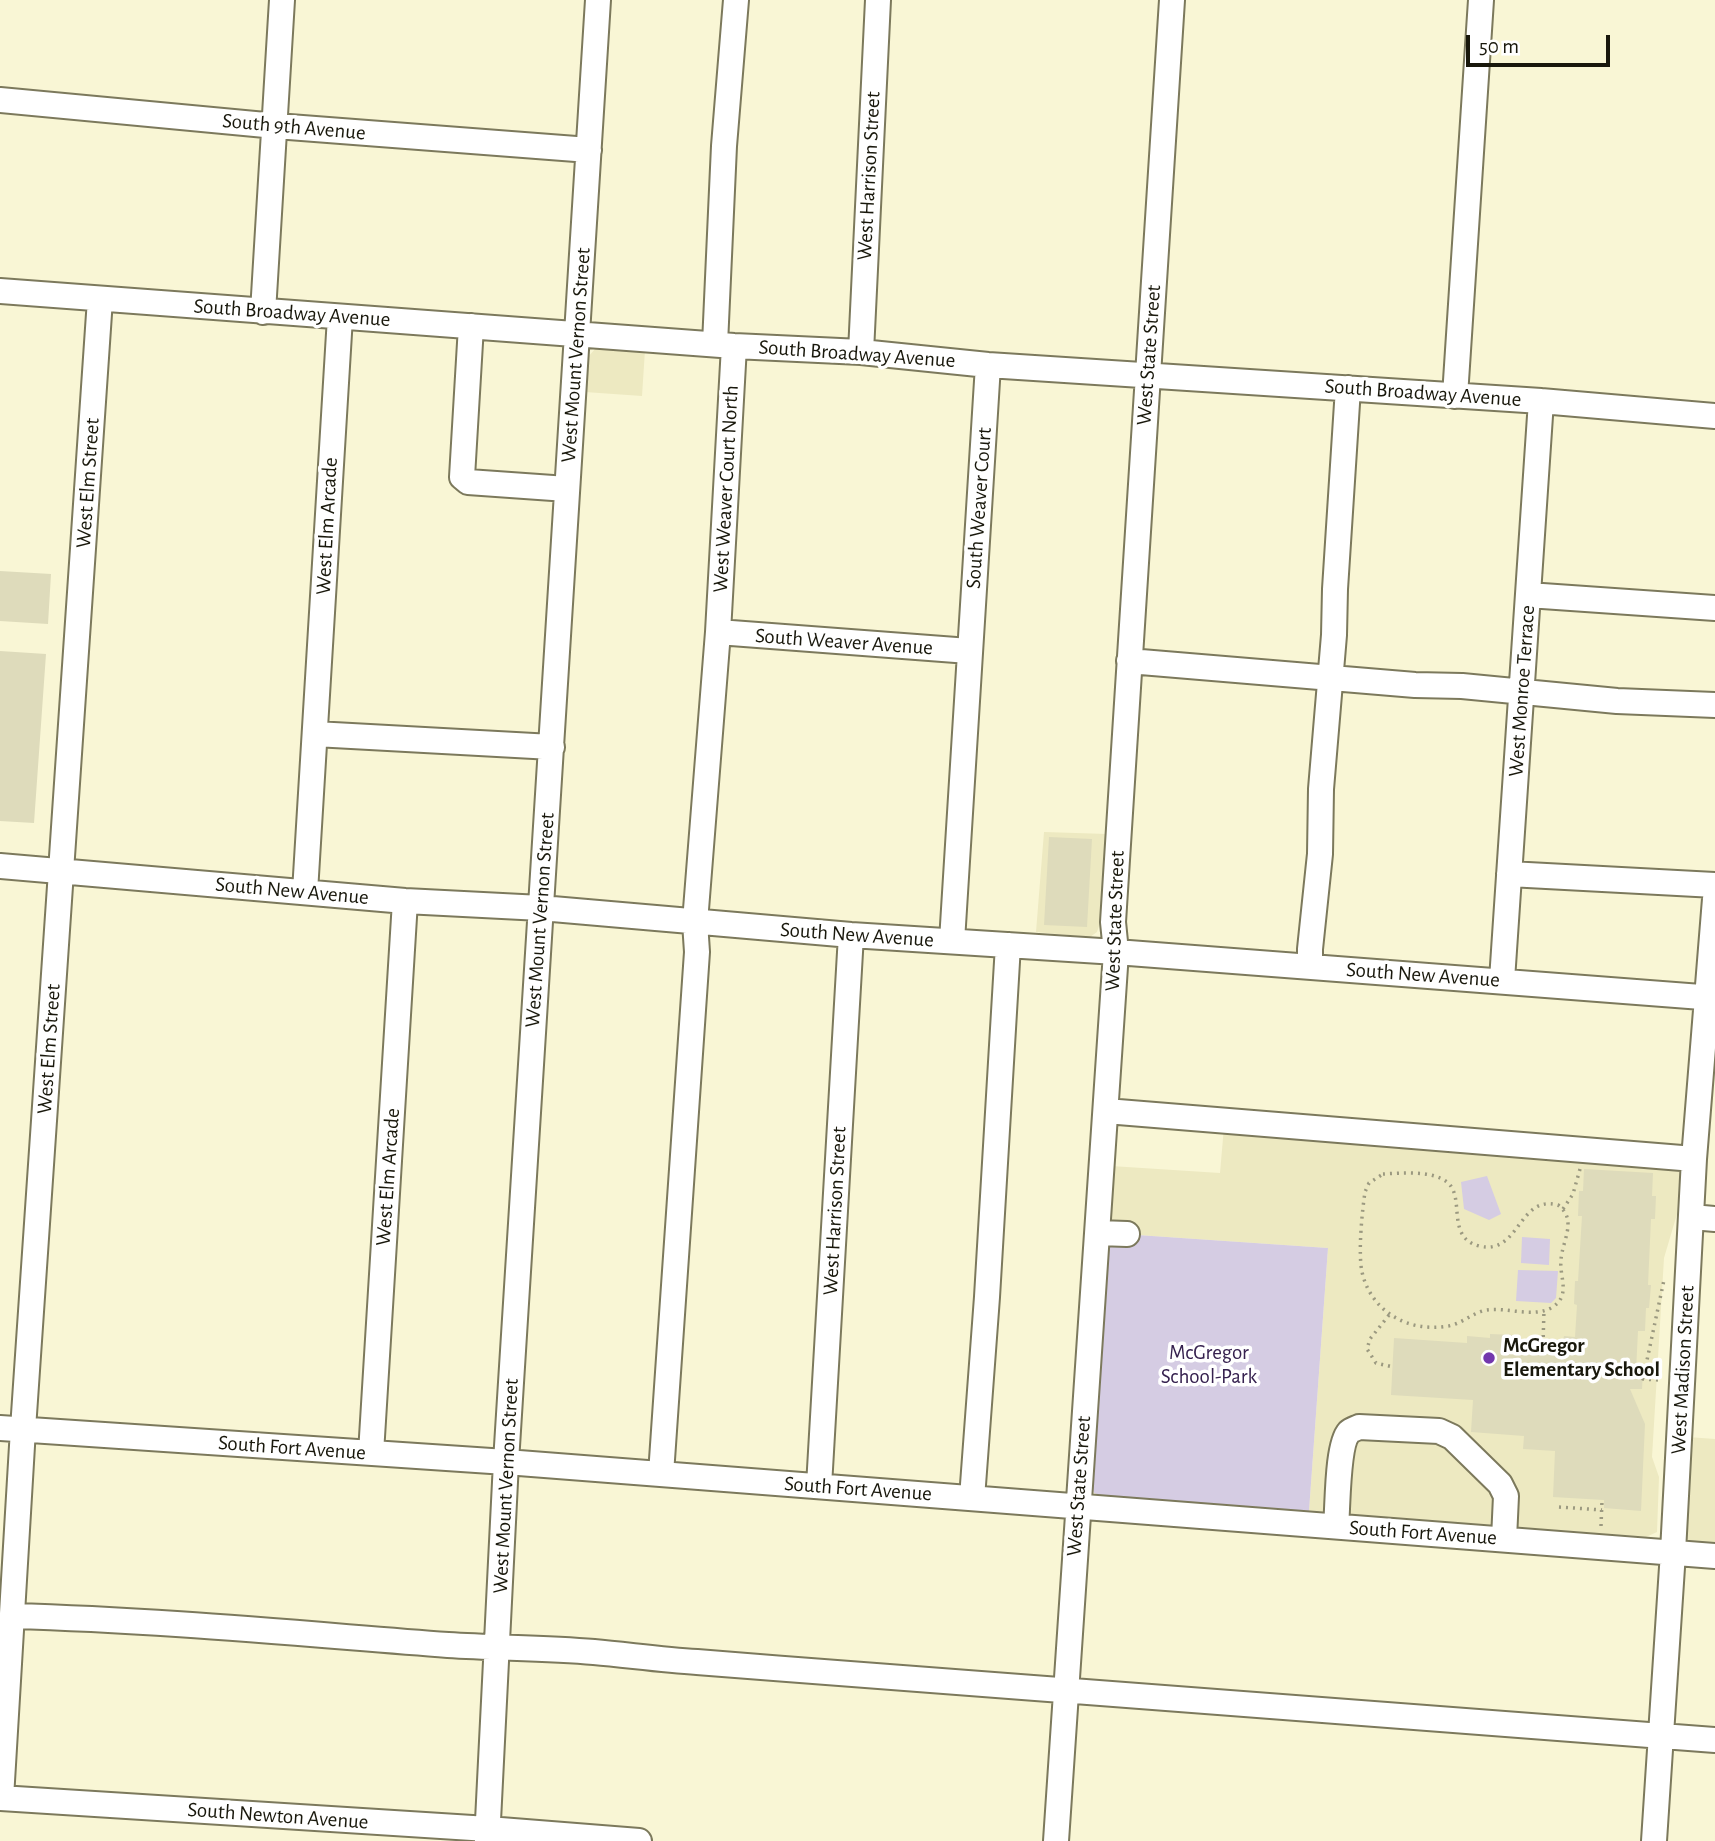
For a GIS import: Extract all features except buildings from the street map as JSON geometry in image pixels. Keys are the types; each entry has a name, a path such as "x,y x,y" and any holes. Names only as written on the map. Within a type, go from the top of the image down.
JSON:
{"street":[{"path":"263,312 282,0"},
{"name":"West Mount Vernon Street","path":"487,1835 506,1462 598,0"},
{"name":"West Weaver Court North","path":"662,1474 697,952 695,922 718,632 724,345 724,146 736,0"},
{"name":"West Harrison Street","path":"861,352 878,0"},
{"name":"West State Street","path":"1056,1841 1106,1111 1116,952 1113,922 1172,0"},
{"path":"1455,396 1481,0"},
{"name":"South 9th Avenue","path":"0,100 276,126 589,150"},
{"name":"South Broadway Avenue","path":"0,291 724,345 861,352 988,365 1541,401 1715,416"},
{"name":"West Elm Street","path":"0,1798 12,1616 12,1429 61,872 100,299"},
{"name":"West Elm Arcade","path":"305,892 340,317"},
{"path":"471,326 462,477 468,482 567,489"},
{"name":"South Weaver Court","path":"952,941 988,365"},
{"path":"1310,966 1320,854 1321,789 1331,679 1348,388"},
{"name":"West Monroe Terrace","path":"1502,980 1541,401"},
{"path":"1528,595 1715,608"},
{"name":"South Weaver Avenue","path":"718,632 969,651"},
{"path":"1129,661 1331,679 1462,686 1617,701 1715,705"},
{"path":"315,734 552,747"},
{"name":"South New Avenue","path":"0,866 405,901 541,908 851,935 1502,980 1711,998"},
{"path":"1509,874 1715,885"},
{"name":"West Madison Street","path":"1654,1841 1673,1552 1703,1218 1694,1159 1711,998 1715,899"},
{"name":"West Elm Arcade","path":"370,1453 405,901"},
{"name":"West Harrison Street","path":"819,1486 851,935"},
{"path":"972,1498 1008,945"},
{"path":"1106,1111 1694,1159"},
{"path":"1098,1233 1127,1234"},
{"path":"1336,1526 1341,1459 1344,1442 1350,1431 1359,1427 1439,1431 1452,1437 1500,1484 1506,1496 1504,1539"},
{"name":"South Fort Avenue","path":"12,1429 506,1462 1715,1556"},
{"path":"12,1616 205,1625 497,1648 591,1652 1277,1709 1389,1714 1715,1740"},
{"name":"South Newton Avenue","path":"0,1798 487,1835 639,1841"}],"path":[{"path":"1563,1209 1573,1194 1583,1166"},
{"path":"1383,1174 1419,1175 1446,1181 1454,1192 1458,1226 1467,1238 1481,1246 1505,1242 1530,1209 1536,1206 1553,1204 1563,1209 1569,1225 1560,1264 1565,1282 1564,1291 1552,1308 1544,1310 1485,1310 1448,1326 1405,1324 1389,1315 1370,1293 1362,1270 1365,1192 1369,1183 1383,1174"},
{"path":"1658,1381 1643,1380 1664,1280"},
{"path":"1543,1344 1544,1310"},
{"path":"1389,1315 1370,1339 1367,1349 1376,1363 1393,1367"},
{"path":"1601,1530 1602,1500"},
{"path":"1559,1507 1602,1510"}],"shaded area":[{"path":"596,348 645,350 642,396 585,392 587,358"},
{"path":"1044,832 1107,834 1100,923 1097,932 1090,937 1036,932"},
{"name":"McGregor Elementary School","path":"1224,1127 1680,1164 1677,1214 1664,1258 1652,1457 1659,1477 1657,1532 1646,1537 1309,1511 1328,1248 1108,1233 1111,1166 1220,1173"},
{"path":"1688,1437 1715,1439 1715,1544 1693,1543 1683,1537"}],"green space":[{"path":"1487,1176 1501,1214 1489,1220 1464,1209 1461,1182"},
{"name":"McGregor School-Park","path":"1108,1233 1328,1248 1309,1511 1094,1493 1091,1482"},
{"path":"1522,1237 1550,1239 1549,1265 1521,1263"},
{"path":"1518,1270 1558,1271 1556,1298 1551,1303 1516,1301"}],"place":[{"name":"McGregor Elementary School","path":"1489,1358"}]}
